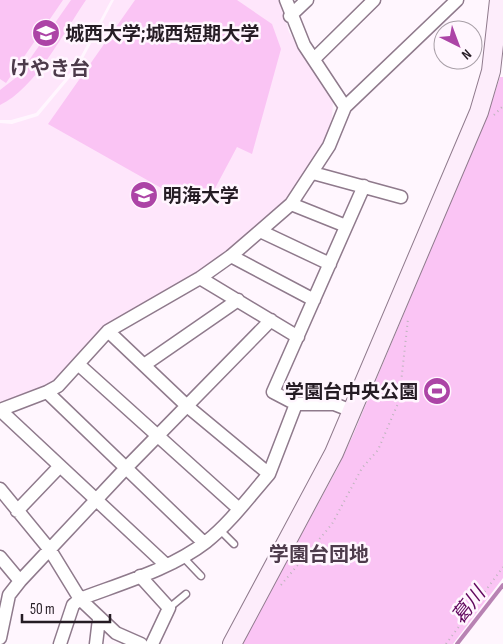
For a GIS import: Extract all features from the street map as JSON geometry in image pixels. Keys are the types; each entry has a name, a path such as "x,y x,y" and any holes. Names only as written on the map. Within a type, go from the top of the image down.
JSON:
{"street":[{"path":"286,0 290,16 304,45 345,107"},
{"path":"290,16 307,0"},
{"path":"314,59 374,0"},
{"path":"165,564 0,410 58,386 108,330 200,278 231,256 291,204 329,146 345,107 457,0"},
{"path":"232,644 334,453 497,70 500,0"},
{"path":"313,173 401,197"},
{"path":"352,411 334,404 296,404 273,392 364,186"},
{"path":"291,204 346,226"},
{"path":"260,231 330,264"},
{"path":"231,256 314,300"},
{"path":"200,278 298,337"},
{"path":"144,365 238,300"},
{"path":"0,638 4,602 20,581 125,469 271,320"},
{"path":"108,330 187,406 269,474"},
{"path":"78,364 239,508"},
{"path":"47,392 204,543"},
{"path":"60,644 73,605 80,599 140,576 182,556 204,543 220,530 269,474 296,404"},
{"path":"17,511 60,466"},
{"path":"0,488 50,550 80,599 116,633 141,644"},
{"path":"0,557 20,581"},
{"path":"140,576 169,608 152,644"},
{"path":"96,644 100,618"}],"lane":[{"path":"220,530 234,544"},
{"path":"182,556 201,576"},
{"path":"169,608 186,594"}],"path":[{"path":"491,121 503,106"},
{"path":"281,585 332,524 362,468 378,450 400,401 408,314"},
{"path":"446,644 503,567"}],"shaded area":[{"name":"城西大学;城西短期大学","path":"0,0 111,0 75,67 36,113 11,120 0,120"},
{"path":"0,0 63,0 6,83 0,79"},
{"path":"71,0 86,0 37,73 13,97 0,105 0,90 18,76"},
{"name":"明海大学","path":"114,0 279,0 289,32 333,101 332,118 324,143 299,184 279,206 218,259 173,286 46,387 0,402 0,123 12,124 38,116 78,68"},
{"path":"135,0 237,0 272,24 281,49 252,154 237,147 212,194 186,202 48,124"},
{"name":"学園台中央公園","path":"500,77 503,77 503,578 453,644 242,644 338,467 353,435 488,113"}],"waterway":[{"name":"葛川","path":"457,644 503,585"}],"place":[{"name":"城西大学;城西短期大学","path":"46,33"},
{"name":"明海大学","path":"144,195"},
{"name":"学園台中央公園","path":"437,391"}],"district":[{"name":"けやき台","path":"50,68"},
{"name":"学園台団地","path":"319,554"}]}
